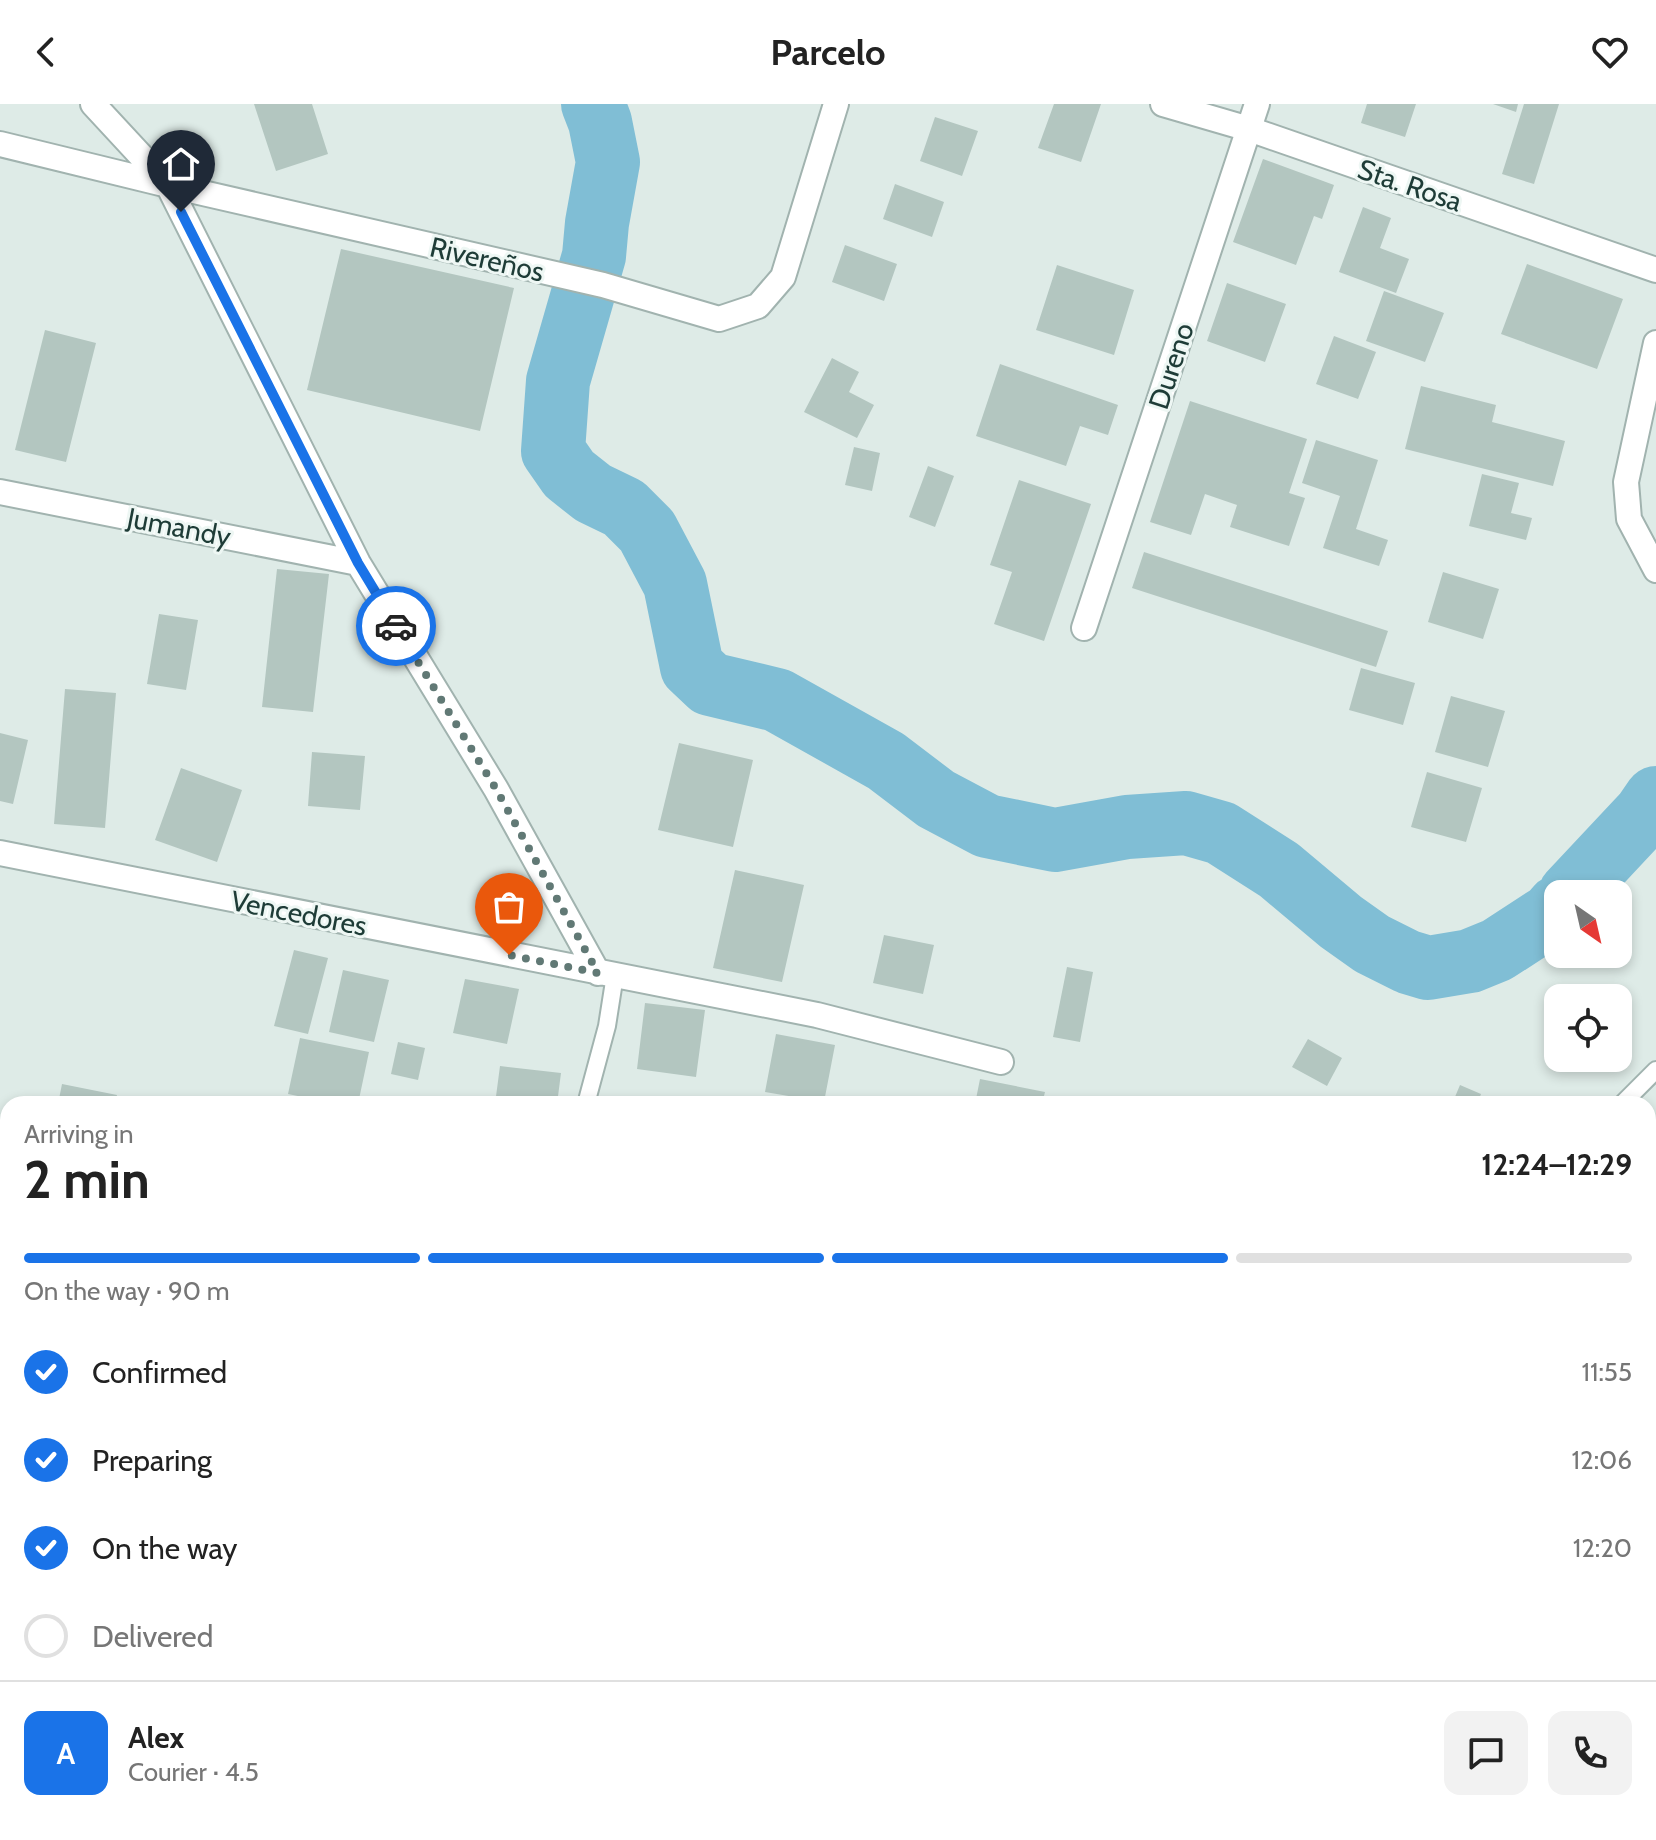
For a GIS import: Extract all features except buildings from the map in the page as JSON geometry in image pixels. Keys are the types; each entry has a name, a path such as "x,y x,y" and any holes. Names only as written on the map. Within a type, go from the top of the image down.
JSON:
{"street":[{"path":"93,104 168,185 358,563 607,974"},
{"name":"Rivereños","path":"0,144 603,285 719,319 758,306 783,277 836,104"},
{"name":"Sta. Rosa","path":"1163,104 1249,129 1656,270"},
{"name":"Dureno","path":"1084,628 1257,104"},
{"path":"1656,343 1626,482 1629,519 1656,570"},
{"name":"Jumandy","path":"0,492 358,563"},
{"name":"Vencedores","path":"0,853 817,1015 1001,1062"}],"lane":[{"path":"588,1096 607,1026 607,974"},
{"path":"1630,1096 1656,1070"}],"waterway":[{"path":"593,104 608,162 594,256 558,381 553,451 569,474 593,493 624,508 647,531 675,584 692,667 710,684 777,700 886,761 936,799 987,826 1055,840 1127,827 1186,823 1221,833 1279,870 1372,944 1428,968 1470,961 1497,950 1544,920"},
{"path":"1583,880 1645,814 1656,798"}],"way so far":[{"path":"396,626 496,789 598,973 509,955"}],"route":[{"path":"181,212 358,563 396,626"}]}
